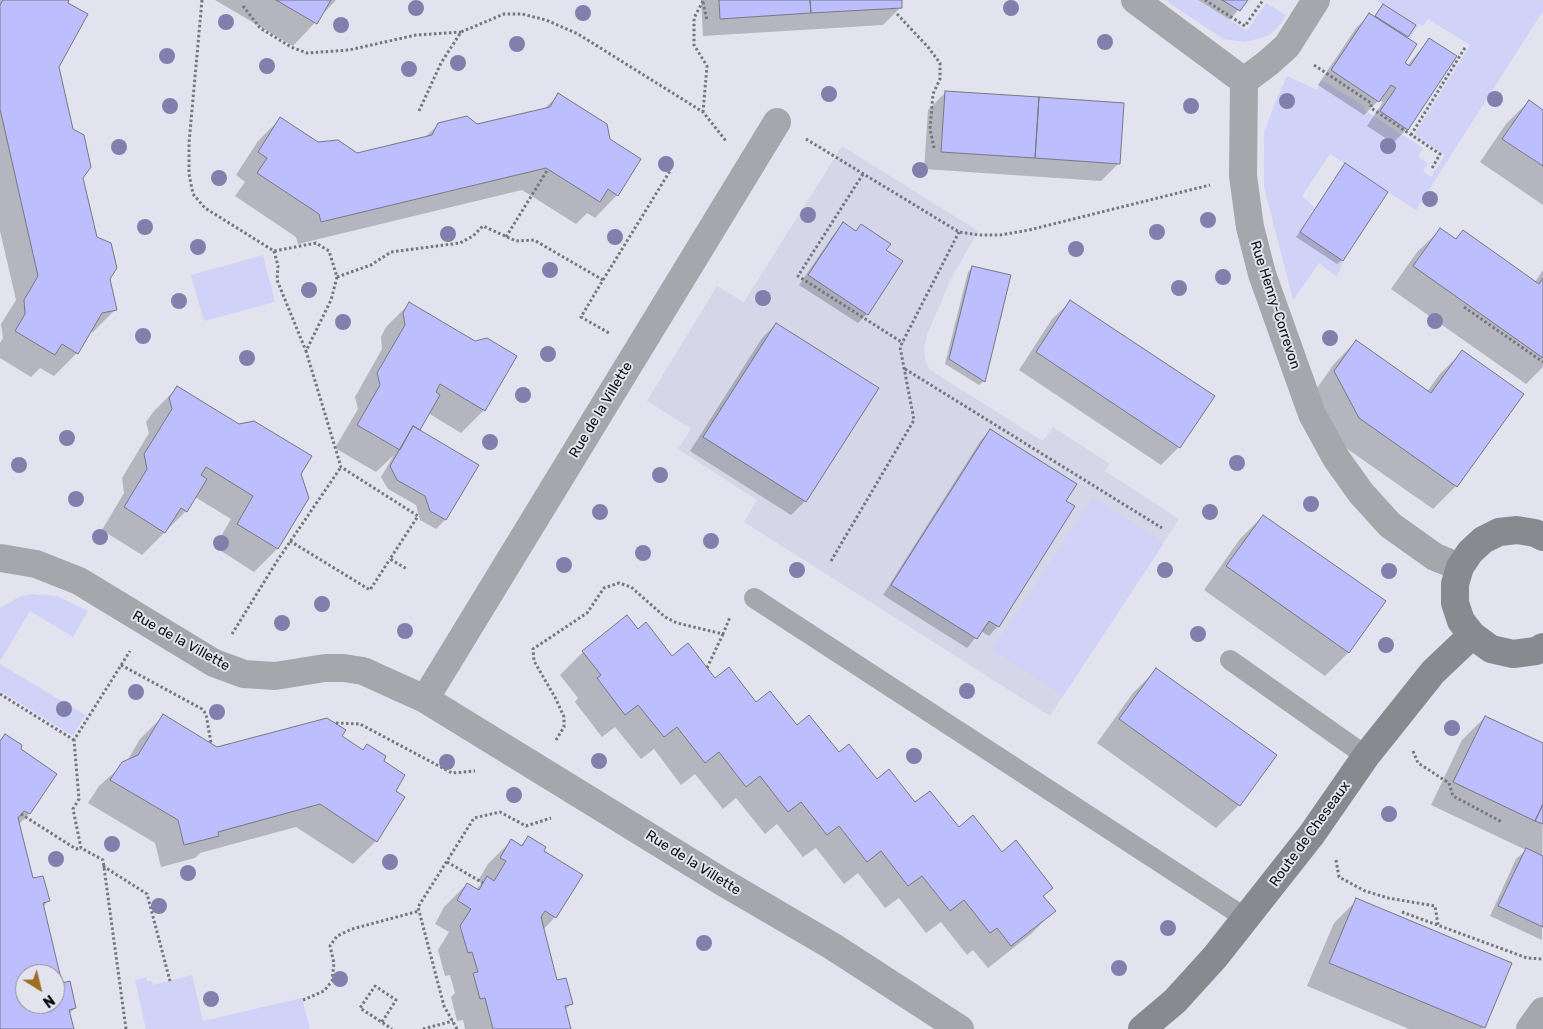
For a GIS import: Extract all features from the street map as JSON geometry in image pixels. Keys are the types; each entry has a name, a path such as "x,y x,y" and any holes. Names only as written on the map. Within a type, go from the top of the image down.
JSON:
{"street":[{"path":"1135,0 1244,81 1287,46 1316,0"},
{"name":"Rue Henry-Correvon","path":"1244,81 1243,176 1250,228 1262,274 1312,414 1328,444 1361,493 1390,525 1435,557 1460,567"},
{"name":"Rue de la Villette","path":"425,699 777,122"},
{"path":"1540,529 1500,532 1483,540 1470,552 1460,567 1455,584 1455,603 1461,621 1472,636 1491,649 1513,654 1541,651"},
{"name":"Rue de la Villette","path":"0,557 36,564 79,581 214,663 244,674 276,676 325,668 344,668 363,671 425,699 535,768 580,793 832,946 960,1029"},
{"name":"Route de Cheseaux","path":"1142,1029 1174,1001 1247,919 1312,834 1366,756 1433,672 1472,636"},
{"path":"1530,1029 1543,1011"}],"lane":[{"path":"754,598 1247,919"},
{"path":"1230,660 1366,756"}],"path":[{"path":"202,0 188,143 189,174 193,194 205,208 274,252 278,266 277,280 306,351 341,467 418,516 370,590 290,541"},
{"path":"703,0 707,21"},
{"path":"703,0 694,18 694,45 707,66 703,112"},
{"path":"1205,0 1245,26 1263,0"},
{"path":"243,6 260,28 284,43 307,53 350,50 416,35 461,32 504,14 522,14 546,20 578,34 703,112 748,170"},
{"path":"897,14 928,47 940,63 940,79 933,94 931,112 930,129 934,148"},
{"path":"419,111 441,63 461,32"},
{"path":"1287,46 1371,103 1371,108 1440,154 1431,170"},
{"path":"1411,134 1466,46"},
{"path":"777,122 959,232 1000,235 1243,176"},
{"path":"506,237 548,169"},
{"path":"637,350 581,317 670,171"},
{"path":"863,174 798,276 903,343"},
{"path":"338,277 371,265 391,252 460,243 473,236 483,226 516,241 534,240 603,280"},
{"path":"831,561 914,420 900,347 959,232"},
{"path":"274,252 316,243 329,251 338,277 331,300 306,351"},
{"path":"1464,307 1543,362"},
{"path":"905,369 1162,528"},
{"path":"229,639 290,541 341,467"},
{"path":"390,559 408,570"},
{"path":"535,768 564,727 564,716 534,661 533,649 587,613 604,588 619,583 631,587 665,617 677,623 723,634"},
{"path":"707,668 728,619 754,598"},
{"path":"81,848 73,809 79,799 74,740 148,623"},
{"path":"121,666 202,709 206,714 211,743"},
{"path":"0,694 74,740"},
{"path":"336,723 360,724 452,773 481,771"},
{"path":"1411,746 1418,763 1449,783 1453,796 1502,822"},
{"path":"457,1029 444,1006 418,907 474,818 500,812 526,826 565,815 580,793"},
{"path":"21,814 76,849 81,848 103,860 126,1029"},
{"path":"447,862 483,883"},
{"path":"103,866 147,894 170,981"},
{"path":"1338,872 1343,880 1365,891 1388,898 1435,906 1438,925"},
{"path":"303,1000 324,991 332,981 334,963 330,946 337,936 352,929 419,911"},
{"path":"1402,912 1527,958 1543,959"},
{"path":"382,1022 396,1000 375,986 360,1008 392,1029"},
{"path":"423,1029 453,1021"}],"shaded area":[{"path":"1165,0 1198,0 1247,31 1266,3 1286,15 1280,25 1268,36 1245,42 1223,39"},
{"path":"1376,0 1543,0 1543,11 1416,210 1330,154 1302,196 1315,208 1300,232 1343,261 1337,277 1319,263 1293,300 1264,187 1264,133 1287,76 1317,90 1321,80 1365,106 1364,110 1423,148 1418,156 1428,164 1423,171 1431,177 1445,155 1414,135 1470,45 1428,19 1423,26 1419,24 1410,39 1408,37 1416,25"},
{"path":"842,146 978,231 950,281 927,335 924,348 925,360 930,370 1043,441 1053,427 1110,464 1105,471 1179,519 1050,716 744,522 757,500 678,449 691,429 647,401 717,286 744,302"},
{"path":"263,255 275,302 204,321 191,275"},
{"path":"1093,497 1164,543 1063,696 992,650"},
{"path":"32,594 57,596 88,611 73,637 30,611 0,661 0,608 21,596"},
{"path":"0,664 85,715 73,736 0,691"},
{"path":"192,975 203,1021 302,998 310,1029 146,1029 135,980 146,977 147,981 151,981 153,985"}],"building":[{"path":"3,0 69,0 68,3 88,14 59,67 73,129 84,135 91,167 83,178 97,237 111,243 117,268 110,279 117,310 102,313 78,354 62,344 55,355 15,331 25,314 24,300 38,276 0,109 0,5"},
{"path":"276,0 331,0 317,24"},
{"path":"719,0 810,0 811,13 720,19"},
{"path":"810,0 902,0 902,8 811,13"},
{"path":"1222,0 1248,0 1240,11"},
{"path":"1383,4 1416,25 1408,37 1375,16"},
{"path":"1369,13 1417,44 1405,63 1410,66 1429,38 1457,56 1408,130 1380,111 1396,88 1391,85 1379,102 1331,70"},
{"path":"945,91 1039,97 1035,158 941,152"},
{"path":"558,93 607,124 610,139 641,159 618,196 608,189 600,202 546,168 321,222 319,214 257,173 267,158 258,152 280,117 318,142 338,140 357,153 432,135 438,123 467,116 477,124 550,107"},
{"path":"1039,97 1124,103 1120,164 1035,158"},
{"path":"1529,100 1543,110 1543,166 1502,139"},
{"path":"1345,163 1388,192 1343,261 1300,232"},
{"path":"843,222 856,231 861,224 891,244 886,250 903,261 868,315 808,275"},
{"path":"1440,228 1456,239 1463,230 1539,284 1543,278 1543,358 1413,266"},
{"path":"972,266 1011,275 985,382 949,359"},
{"path":"1070,300 1215,396 1180,448 1036,352"},
{"path":"409,302 475,341 487,338 517,356 485,411 440,384 436,392 440,395 420,430 413,426 400,450 357,425 380,385 377,373 405,325 403,313"},
{"path":"776,323 879,388 806,502 703,437"},
{"path":"1356,340 1431,393 1462,350 1524,394 1457,487 1359,418 1334,371"},
{"path":"177,386 239,424 254,421 312,456 301,474 309,498 278,549 237,524 253,496 206,467 201,475 207,479 187,512 181,508 165,533 124,507 147,469 144,454 172,409 169,398"},
{"path":"413,426 479,465 446,520 430,511 425,496 397,480 390,466"},
{"path":"990,429 1077,484 1066,501 1075,506 999,627 989,621 977,639 891,585"},
{"path":"1263,515 1386,601 1349,653 1226,566"},
{"path":"627,615 638,629 646,622 672,656 688,643 715,678 729,667 756,702 770,691 797,725 809,715 839,752 849,744 877,779 889,769 915,802 930,791 959,827 973,815 1002,852 1016,840 1053,888 1043,896 1056,911 1011,946 997,928 990,933 964,900 950,911 922,876 908,886 881,851 867,862 839,826 827,835 801,802 788,812 760,776 746,787 719,752 705,763 677,727 664,737 638,705 625,715 597,678 601,675 582,651"},
{"path":"1156,668 1277,755 1240,806 1119,719"},
{"path":"163,714 217,747 327,718 346,730 342,736 363,750 367,744 386,756 384,761 405,775 396,791 405,797 377,842 320,804 218,832 219,836 184,845 178,820 110,780 122,762 138,755"},
{"path":"1485,716 1543,743 1543,804 1535,821 1453,782"},
{"path":"5,734 22,745 21,749 57,774 30,814 24,811 18,818 33,878 43,876 50,901 43,903 57,964 15,964 15,1014 65,1014 65,982 70,981 76,1008 69,1010 74,1029 0,1029 0,741"},
{"path":"1543,804 1543,824 1535,821"},
{"path":"528,836 546,847 544,851 583,875 556,918 545,911 541,917 557,980 566,978 573,1004 565,1006 571,1029 493,1029 485,998 480,999 473,973 478,972 472,952 468,953 460,926 471,909 457,900 467,883 479,890 487,876 494,881 506,861 500,858 511,839 522,846"},
{"path":"1526,848 1543,856 1543,927 1498,906"},
{"path":"1356,898 1512,963 1485,1028 1329,963"}]}
